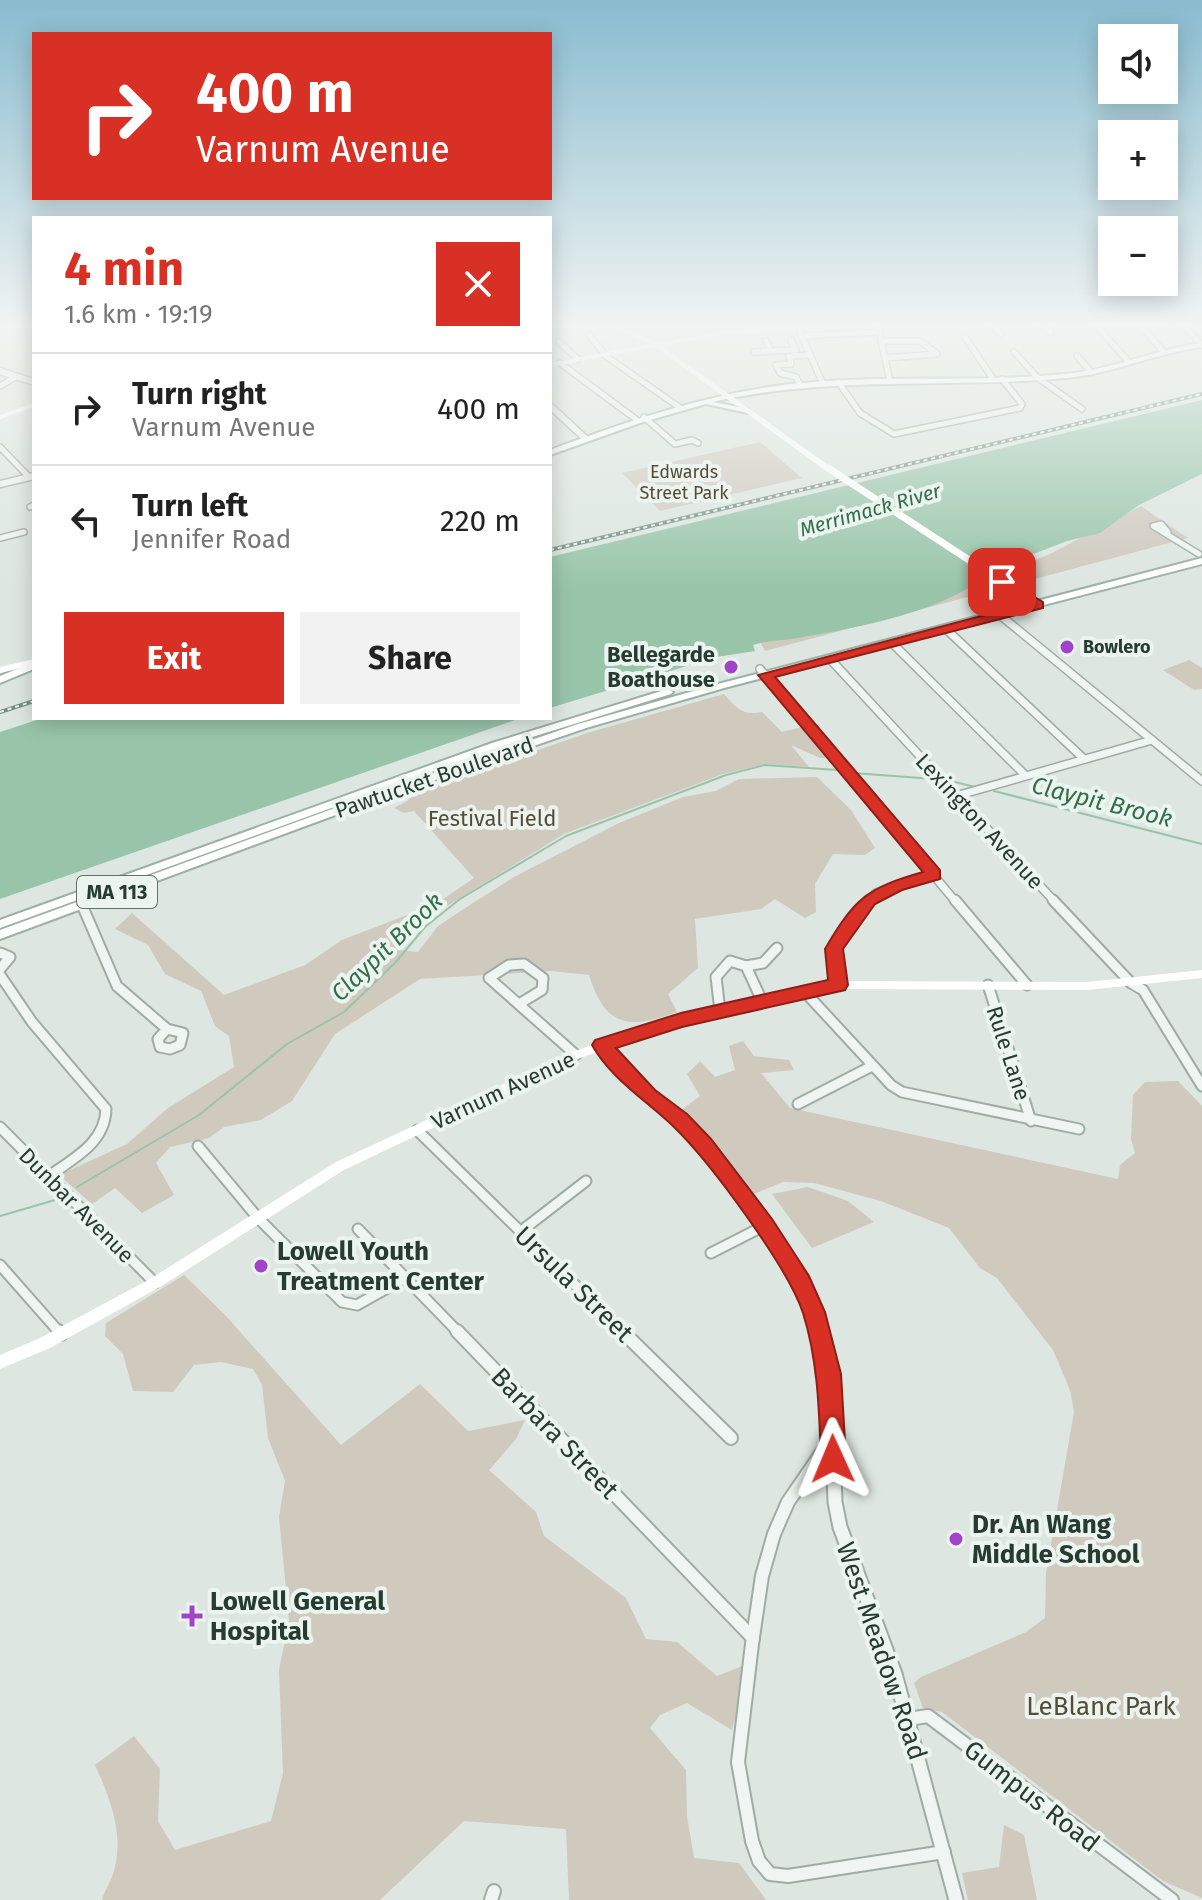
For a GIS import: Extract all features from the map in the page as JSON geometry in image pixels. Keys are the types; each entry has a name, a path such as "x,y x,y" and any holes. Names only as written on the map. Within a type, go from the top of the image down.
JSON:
{"main road":[{"path":"552,452 665,412"},
{"path":"661,413 667,412"},
{"path":"746,412 1034,602"},
{"name":"Pawtucket Boulevard","path":"0,924 564,722 861,647 986,611 1034,602 1201,556"},
{"path":"986,611 1005,603 1010,593 1004,584"},
{"name":"Pawtucket Boulevard","path":"0,935 539,740 763,672 830,659 861,647 892,643 1000,615 1034,602"},
{"path":"0,675 15,674 32,665"},
{"path":"0,675 32,665"},
{"name":"Varnum Avenue","path":"0,1362 61,1334 155,1283 323,1175 602,1045 720,1011 838,985 1131,983 1202,974"}],"street":[{"path":"556,412 586,439"},
{"path":"630,412 675,444 692,440 698,443"},
{"path":"859,412 883,429 985,412"},
{"path":"0,447 32,476"},
{"path":"0,484 32,476"},
{"path":"0,538 24,532"},
{"path":"1168,532 1201,556"},
{"path":"1000,615 1202,781"},
{"path":"946,629 1084,759"},
{"path":"892,643 1025,775"},
{"name":"Lexington Avenue","path":"830,659 1131,983 1143,990 1202,1086"},
{"path":"763,672 1027,985"},
{"path":"956,796 1152,740"},
{"path":"838,985 834,949 869,899 896,886 934,875"},
{"path":"82,905 117,986 167,1029"},
{"path":"720,1011 714,984 723,966 730,961 746,966 763,963 777,948"},
{"path":"0,953 10,957 0,972 32,1022 106,1109 107,1121 102,1133 49,1176"},
{"path":"519,1004 542,990 543,978 529,965 502,966 489,978 576,1055"},
{"path":"746,966 762,1001"},
{"name":"Rule Lane","path":"988,985 1031,1121"},
{"path":"804,991 872,1066 902,1092 1079,1129"},
{"name":"West Meadow Road","path":"602,1045 648,1095 680,1120 704,1145 764,1226 801,1283 814,1312 830,1374 840,1527 908,1719 956,1900"},
{"path":"798,1104 872,1066"},
{"name":"Dunbar Avenue","path":"0,1127 155,1283"},
{"name":"Ursula Street","path":"417,1130 731,1438"},
{"path":"198,1146 258,1218 342,1302 357,1305 405,1278"},
{"path":"520,1232 586,1181"},
{"path":"711,1253 764,1226"},
{"name":"Barbara Street","path":"358,1229 753,1638"},
{"path":"0,1265 61,1334"},
{"path":"833,1437 788,1502 774,1534 762,1576 738,1762 752,1841 759,1861 770,1874 788,1876 944,1852"},
{"name":"Gumpus Road","path":"908,1719 928,1716 1152,1888 1172,1900"}],"green space":[{"name":"Edwards Street Park","path":"760,442 802,478 660,511 622,473"},
{"path":"1141,506 1188,538 765,651 760,641 963,588 1050,554"},
{"path":"1189,660 1202,668 1202,689 1194,690 1163,670"},
{"name":"Festival Field","path":"724,694 740,710 762,712 782,732 802,727 831,758 820,758 791,745 809,767 766,764 723,774 564,834 415,926 398,950 418,952 438,926 473,903 514,877 619,823 683,797 716,791 739,779 817,777 851,810 875,848 865,855 833,854 815,884 816,912 805,918 775,899 761,909 695,919 698,968 668,994 677,1012 645,1021 621,1020 611,1014 595,992 589,975 551,971 420,979 335,1034 292,1101 261,1120 224,1127 209,1138 170,1147 156,1163 174,1195 142,1213 115,1188 92,1204 59,1175 127,1144 168,1108 234,1067 229,1036 215,1026 201,991 165,974 148,945 115,929 132,913 224,995 305,965 342,940 436,904 474,878 414,811 404,813 394,808 409,800 406,796 587,733"},
{"name":"LeBlanc Park","path":"743,1041 754,1056 789,1060 794,1070 761,1073 790,1108 1118,1179 1120,1165 1135,1153 1131,1139 1133,1095 1145,1082 1178,1081 1202,1106 1202,1898 1163,1881 942,1712 923,1708 914,1683 921,1677 1026,1632 1045,1618 1046,1573 1074,1412 1070,1390 1053,1350 997,1278 980,1268 949,1228 881,1201 814,1183 783,1182 754,1194 710,1139 680,1111 700,1096 687,1074 700,1061 715,1077 735,1070 729,1046"},
{"path":"808,1187 848,1201 874,1222 812,1248 772,1194"},
{"path":"184,1275 226,1316 341,1445 420,1384 468,1431 525,1420 516,1439 489,1470 536,1512 544,1536 626,1598 646,1639 677,1642 717,1676 750,1663 732,1730 687,1703 660,1715 650,1728 686,1770 687,1816 694,1858 739,1863 766,1900 569,1900 566,1829 464,1821 380,1900 102,1900 112,1877 118,1848 115,1820 95,1765 134,1736 160,1769 158,1821 175,1850 271,1821 283,1773 279,1670 289,1621 279,1517 285,1481 268,1438 262,1385 253,1369 221,1362 194,1365 173,1392 133,1391 123,1354 105,1336 106,1323"},
{"path":"1004,1825 1024,1835 1037,1900 968,1900 962,1873 999,1867"}],"water":[{"name":"Merrimack River","path":"1154,412 1202,412 1202,474 1139,505 1100,533 1067,541 990,571 951,597 900,616 845,629 758,643 753,645 755,651 716,657 552,707 552,557"},
{"path":"37,720 515,720 0,899 0,732"}],"waterway":[{"name":"Claypit Brook","path":"77,1187 199,1115 287,1044 344,1012 395,963 425,927 460,899 566,836 726,775 765,765 837,770"},
{"name":"Claypit Brook","path":"853,773 934,779"},
{"name":"Claypit Brook","path":"951,781 975,787"},
{"name":"Claypit Brook","path":"994,791 1202,844"},
{"name":"Claypit Brook","path":"0,1216 55,1200"}],"railway":[{"path":"552,550 1128,412"},
{"path":"0,712 32,702"}],"place":[{"name":"Bowlero","path":"1067,647"},
{"name":"Bellegarde Boathouse","path":"731,667"},
{"name":"Lowell Youth Treatment Center","path":"261,1266"},
{"name":"Dr. An Wang Middle School","path":"956,1539"},
{"name":"Lowell General Hospital","path":"192,1616"}],"route":[{"path":"833,1459 830,1374 814,1312 801,1283 764,1226 704,1145 680,1120 648,1095 602,1045 681,1020 838,985 834,949 869,899 876,893 934,875 765,675 1038,605 1002,582"}]}
